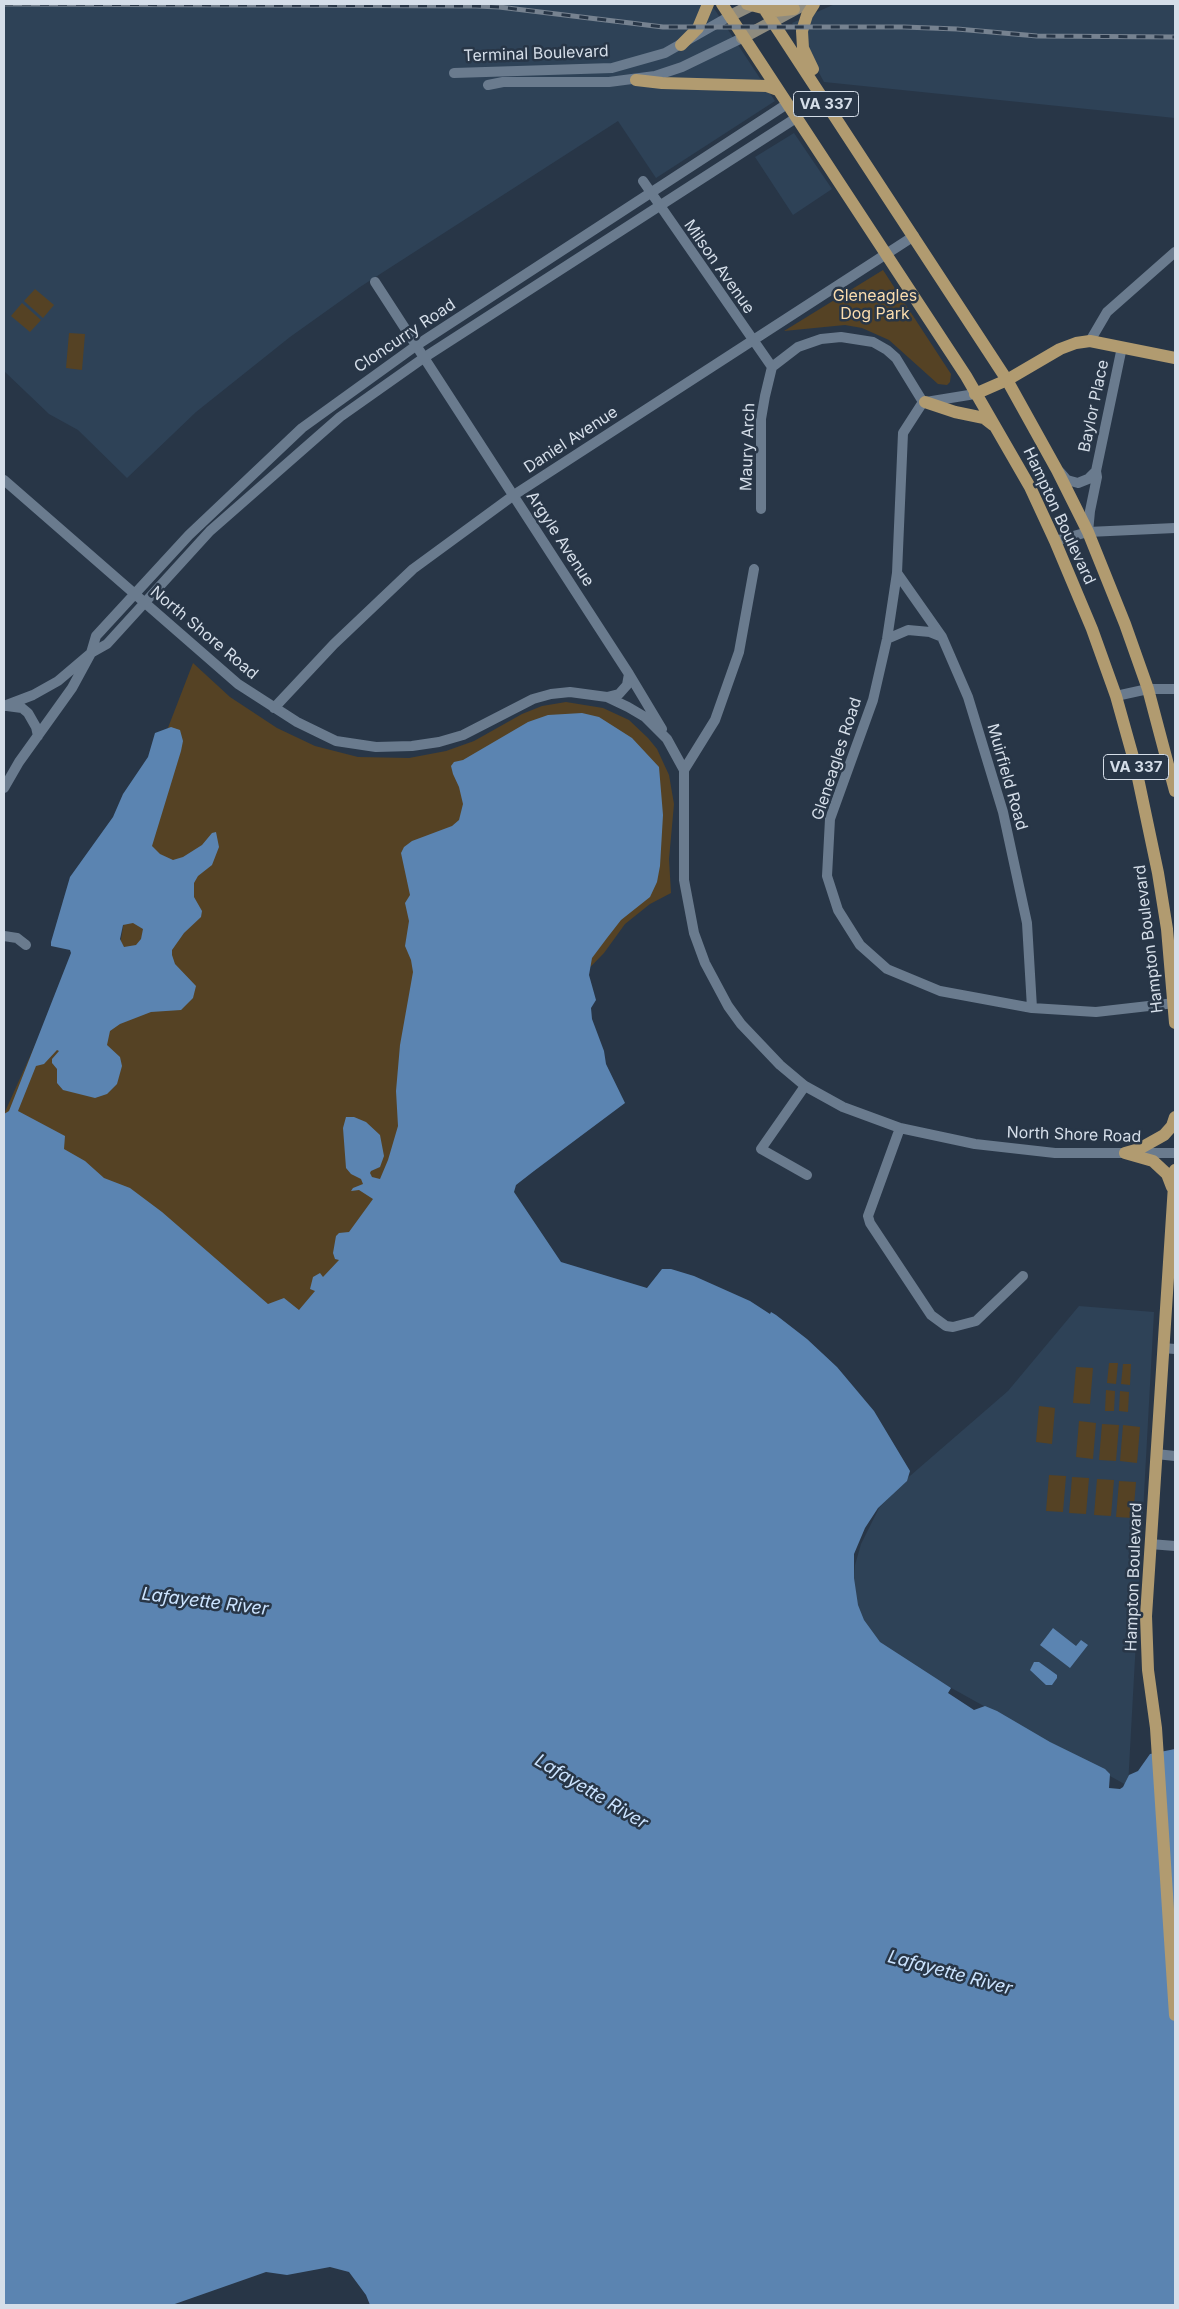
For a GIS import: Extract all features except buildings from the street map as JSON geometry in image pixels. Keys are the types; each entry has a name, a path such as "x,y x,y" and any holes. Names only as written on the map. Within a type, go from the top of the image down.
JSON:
{"main road":[{"path":"681,45 698,28 708,4"},
{"name":"Hampton Boulevard","path":"722,4 742,38 966,376 1030,488 1055,541 1092,629 1116,696 1148,818 1167,929 1175,1003 1175,1023"},
{"path":"814,4 807,15 802,31 805,56 873,162 881,187"},
{"path":"758,8 780,12 799,6"},
{"name":"Hampton Boulevard","path":"758,8 914,236 1007,380 1057,470 1088,532 1125,624 1148,689 1175,791"},
{"name":"Terminal Boulevard","path":"730,16 758,8"},
{"name":"Terminal Boulevard","path":"742,38 758,8"},
{"path":"636,80 662,83 762,86 778,90"},
{"path":"975,394 1007,380 1060,349 1076,343 1090,341 1175,358"},
{"path":"924,402 955,412 984,418 996,427"},
{"path":"1125,1153 1139,1149 1164,1135 1172,1126 1175,1117"},
{"path":"1125,1153 1153,1161 1162,1168 1167,1174 1174,1192"},
{"name":"Hampton Boulevard","path":"1175,1170 1169,1348 1156,1454 1146,1616 1148,1670 1156,1728 1175,2015"}],"street":[{"name":"Terminal Boulevard","path":"454,73 612,68 647,59 681,45 730,16"},
{"name":"Terminal Boulevard","path":"488,86 503,82 636,80 682,68 742,38"},
{"name":"Cloncurry Road","path":"4,788 19,762 72,688 91,653 96,636 211,512 302,428 416,345 787,104"},
{"name":"Cloncurry Road","path":"91,653 107,644 210,531 340,417 425,357 796,118"},
{"name":"Milson Avenue","path":"643,182 772,367"},
{"name":"Daniel Avenue","path":"274,708 334,644 413,569 514,495 914,236"},
{"path":"1090,341 1108,312 1175,252"},
{"name":"Argyle Avenue","path":"375,282 629,674 667,738"},
{"path":"772,367 798,347 821,339 842,337 873,342 887,350 896,358 924,402 975,394"},
{"name":"Baylor Place","path":"1088,532 1090,510 1097,477 1096,471 1122,347"},
{"name":"Maury Arch","path":"761,509 761,419 772,367"},
{"name":"Gleneagles Road","path":"924,402 903,433 897,573 887,639 873,700 830,819 827,876 838,910 860,945 887,970 940,991 1032,1008 1096,1012 1175,1003"},
{"name":"Baylor Place","path":"1057,470 1067,480 1078,483 1088,479 1096,471"},
{"name":"North Shore Road","path":"5,483 238,684 314,732 336,740 376,747 395,747 439,742 462,735 533,699 551,694 570,692 607,698 645,717 667,738 684,770 684,880 694,933 705,963 728,1006 741,1024 780,1065 805,1086 843,1107 900,1128 1005,1149 1055,1153 1175,1153"},
{"path":"1055,541 1088,532 1175,528"},
{"path":"684,770 715,720 739,652 754,569"},
{"name":"Muirfield Road","path":"897,573 942,637 968,697 1003,812 1026,923 1032,1008"},
{"path":"887,639 898,633 913,630 930,632 942,637"},
{"path":"4,706 33,695 58,681 91,653"},
{"path":"607,698 619,694 623,690 627,685 629,674"},
{"path":"1116,696 1148,689 1175,689"},
{"path":"4,706 22,708 28,713 36,727 38,736"},
{"path":"4,936 16,938 26,945"},
{"path":"805,1086 761,1148 807,1175"},
{"path":"900,1128 868,1216 870,1223 931,1315 946,1326 963,1326 976,1321 1011,1290 1023,1276"},
{"path":"1156,1454 1175,1456"},
{"path":"1150,1544 1175,1546"}],"shaded area":[{"path":"4,4 711,4 775,101 656,178 618,121 360,287 290,337 196,412 127,478 78,430 49,414 4,371"},
{"path":"835,4 1175,4 1175,118 824,82 792,23"},
{"path":"794,133 832,189 793,215 755,157"},
{"path":"1079,1306 1154,1312 1128,1786 863,1639 853,1587 855,1565 861,1544 879,1508 903,1482 1008,1391"}],"green space":[{"name":"Gleneagles Dog Park","path":"883,270 951,374 950,382 947,385 938,384 889,340 862,328 845,325 784,331"},
{"path":"35,289 54,305 43,318 24,301"},
{"path":"22,303 41,320 30,332 11,316"},
{"path":"69,333 85,334 82,370 66,368"},
{"path":"193,663 230,697 277,728 315,746 358,757 409,758 446,751 474,741 522,714 542,706 566,702 603,708 629,720 657,749 669,775 674,804 669,859 671,893 650,904 625,924 604,953 395,1166 258,1556 4,1114 54,1003 118,956 149,777"},
{"path":"1109,1363 1118,1363 1116,1384 1107,1383"},
{"path":"1123,1364 1131,1364 1130,1385 1121,1384"},
{"path":"1076,1367 1093,1368 1090,1404 1073,1403"},
{"path":"1106,1390 1115,1391 1114,1411 1105,1411"},
{"path":"1120,1391 1129,1392 1128,1412 1119,1411"},
{"path":"1039,1406 1055,1408 1052,1444 1036,1442"},
{"path":"1079,1421 1096,1423 1093,1459 1076,1457"},
{"path":"1102,1424 1119,1425 1116,1461 1099,1460"},
{"path":"1123,1425 1140,1427 1137,1463 1120,1461"},
{"path":"1049,1475 1066,1476 1063,1512 1046,1511"},
{"path":"1072,1477 1089,1478 1086,1514 1069,1513"},
{"path":"1097,1479 1114,1480 1111,1516 1094,1515"},
{"path":"1119,1481 1136,1482 1133,1518 1116,1517"}],"water":[{"name":"Lafayette River","path":"582,713 599,717 632,738 659,767 663,815 660,866 657,882 650,897 621,920 592,958 589,975 596,1000 591,1008 592,1019 604,1051 606,1064 625,1103 516,1185 514,1192 561,1262 647,1288 662,1269 671,1269 694,1276 750,1301 770,1314 771,1312 776,1315 807,1339 837,1367 874,1411 910,1471 907,1481 878,1508 865,1528 854,1554 854,1578 858,1605 864,1620 880,1642 951,1688 948,1693 974,1710 985,1706 997,1711 1050,1742 1105,1769 1110,1774 1109,1788 1120,1789 1123,1787 1129,1775 1138,1771 1150,1754 1175,1749 1175,2305 370,2305 366,2295 349,2272 330,2267 287,2275 266,2272 172,2305 4,2305 4,1114 9,1111 71,953 70,950 51,946 70,877 113,817 123,794 148,757 155,733 171,727 180,730 183,741 181,751 152,846 160,854 173,860 183,857 202,845 212,833 216,832 219,847 212,865 198,876 194,883 194,897 202,911 201,917 184,933 172,950 175,964 196,986 193,998 181,1010 151,1012 120,1024 110,1031 107,1045 120,1057 122,1066 117,1084 107,1094 95,1098 63,1090 57,1083 57,1069 52,1063 52,1059 59,1051 57,1050 44,1064 36,1066 18,1111 65,1136 64,1149 85,1161 104,1178 130,1188 162,1212 268,1304 284,1298 299,1310 315,1291 310,1289 313,1277 320,1273 323,1277 339,1260 335,1259 333,1253 336,1236 339,1233 349,1232 373,1199 359,1190 351,1191 353,1188 363,1184 361,1179 351,1174 346,1168 343,1128 346,1117 354,1117 366,1122 380,1135 384,1156 380,1167 370,1173 372,1177 380,1179 398,1126 396,1091 400,1045 413,972 411,960 405,946 409,921 405,903 410,895 401,853 404,847 412,841 452,826 459,820 463,804 451,766 454,762 463,760 528,722 548,715","holes":["133,923 143,929 141,939 136,945 124,947 120,939 123,925"]},
{"path":"1053,1628 1076,1646 1081,1640 1088,1645 1070,1668 1040,1645"},
{"path":"1034,1662 1039,1662 1057,1675 1052,1685 1046,1685 1030,1670"}],"railway":[{"path":"4,4 476,6 499,7 663,27 904,27 957,29 1037,36 1175,37"}]}
